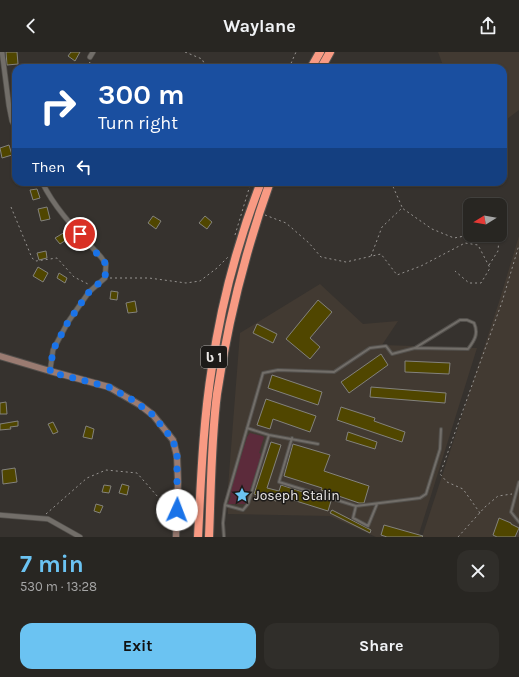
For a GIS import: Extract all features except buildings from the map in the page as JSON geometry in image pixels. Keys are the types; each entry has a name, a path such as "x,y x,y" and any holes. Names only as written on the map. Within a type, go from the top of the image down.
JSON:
{"highway":[{"path":"313,64 320,52"},
{"path":"323,64 330,52"},
{"name":"ს 1","path":"198,537 202,458 208,396 217,335 234,263 250,210 259,186"},
{"name":"ს 1","path":"209,537 212,458 217,396 232,307 242,269 269,186"}],"street":[{"path":"2,52 12,121"},
{"path":"90,57 93,52"},
{"path":"44,186 64,217 106,264 105,278 89,292 68,322 53,350 50,372"},
{"path":"0,356 50,372 109,387 140,405 153,415 173,440 177,456 176,537"},
{"path":"0,515 48,519 80,537"}],"lane":[{"path":"224,537 222,523 225,505 264,373 278,370 334,372 370,348 386,346 392,354 415,348 468,350 475,339 477,329 474,323 467,320 460,320 415,348"},
{"path":"247,428 269,435 292,438 318,444"},
{"path":"292,438 279,482 356,506 420,498 426,494 440,449 441,429"},
{"path":"225,505 243,510 248,504 269,435"},
{"path":"519,482 511,512 519,522"},
{"path":"356,506 353,518 368,526 376,504"}],"path":[{"path":"185,52 202,59 204,64"},
{"path":"291,64 296,52"},
{"path":"89,64 92,59 90,57"},
{"path":"235,237 251,186"},
{"path":"393,186 402,208 432,229 454,238 463,236"},
{"path":"11,207 32,258 36,261 58,258 74,276 94,288"},
{"path":"371,256 382,227 402,208"},
{"path":"259,213 286,223 309,243 321,257 346,262 381,254 396,275 421,266 465,243 478,246 489,265"},
{"path":"455,272 469,283 481,283 490,268 489,265 498,251 499,242"},
{"path":"480,513 463,489 447,482 440,474 502,302 519,245"},
{"path":"105,278 149,278 186,283 200,281 217,268 233,251"},
{"path":"42,518 87,478 106,470 137,473 165,505 177,510"},
{"path":"458,537 485,507 498,496 515,494"}],"shaded area":[{"path":"438,52 519,52 519,110 507,119 507,64 442,64"},
{"path":"519,236 519,537 422,537 499,302"},
{"path":"320,284 363,324 398,321 382,345 477,348 418,537 376,537 330,516 228,514 227,500 240,333"},
{"path":"250,433 264,437 259,453 262,454 245,504 228,504 231,496 229,495 247,437"}],"place":[{"name":"Joseph Stalin","path":"242,495"}],"route":[{"path":"80,234 101,257 106,264 107,269 105,278 89,292 68,322 53,350 50,372 109,387 133,400 153,415 173,440 177,456 177,510"}]}
